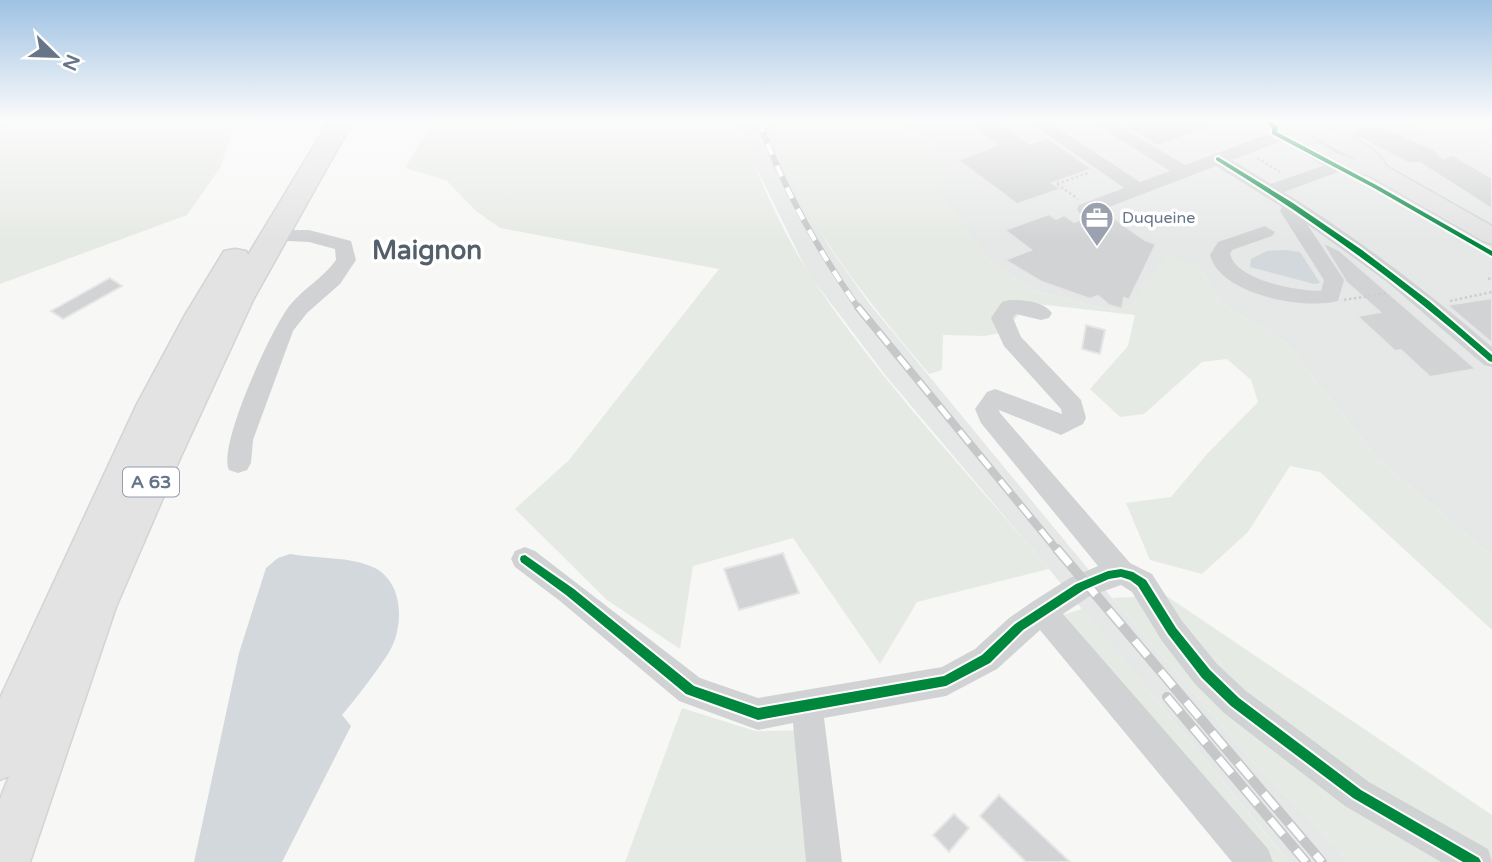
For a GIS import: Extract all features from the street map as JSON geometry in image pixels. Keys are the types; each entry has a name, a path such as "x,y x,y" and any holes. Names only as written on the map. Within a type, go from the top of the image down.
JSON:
{"highway":[{"name":"A 63","path":"0,755 58,615 138,440 207,302 296,161"},
{"name":"A 63","path":"3,862 94,607 237,300 318,161"}],"main road":[{"path":"1338,161 1363,169 1373,168 1492,236"},
{"path":"1373,161 1376,165 1373,168"}],"street":[{"path":"1096,161 1138,189"},
{"path":"1166,161 1184,172"},
{"path":"1085,206 1212,161"},
{"path":"1222,161 1272,190 1354,245 1427,302 1492,359"},
{"path":"1272,190 1343,164"},
{"path":"1265,232 1225,246 1220,254 1222,264 1237,276 1279,292 1305,299 1322,300 1331,296 1334,280 1289,211 1297,206"},
{"path":"238,463 241,440 283,330 299,308 333,279 346,260 344,245 309,236 274,236"},
{"path":"1041,313 1025,307 1010,307 1002,318 1012,341 1073,407 1074,418 1061,426 995,398 987,409 990,417 1121,573"},
{"path":"525,559 570,592 690,690 758,714 946,681 986,659 1019,626 1080,587 1121,573 1133,576 1142,583 1172,631 1206,674 1235,702 1357,794 1475,862"},
{"path":"1042,611 1255,862"},
{"path":"807,706 824,862"}],"path":[{"path":"1085,206 1056,184 1105,167"},
{"path":"1427,302 1445,302 1492,292"},
{"path":"1357,299 1391,293"}],"shaded area":[{"path":"0,161 222,161 187,215 0,284"},
{"path":"409,161 753,161 799,258 837,314 895,389 1049,569 917,602 880,664 793,538 693,566 680,649 607,600 515,509 569,460 719,269 500,228 476,211 446,180 405,168"},
{"path":"753,161 785,161 800,198 830,248 868,302 1112,598 1253,762 1350,862 1289,862 1049,569 886,376 808,273"},
{"path":"784,161 939,161 943,196 990,261 1033,290 1106,309 1132,306 1166,255 1201,269 1221,303 1285,342 1377,458 1492,556 1492,630 1320,472 1290,466 1248,532 1202,574 1150,560 1126,503 1171,497 1207,454 1258,402 1251,380 1227,359 1202,362 1144,414 1120,417 1090,389 1128,346 1135,315 1028,303 1005,332 985,336 943,335 942,370 929,374 861,291 830,247 792,182"},
{"path":"939,161 1492,161 1492,556 1377,458 1285,342 1221,303 1201,269 1166,256 1132,306 1106,309 1033,290 990,261 942,196"},
{"path":"1267,251 1300,252 1320,283 1314,284 1250,267 1251,259"},
{"path":"290,554 366,564 385,575 397,596 397,632 388,654 342,715 351,726 282,862 194,862 239,653 266,568 278,558"},
{"path":"1165,595 1492,815 1492,862 1350,862 1253,762 1112,598"},
{"path":"1082,609 1289,862 1264,862 1062,615"},
{"path":"682,708 755,731 819,730 820,862 625,862"}],"building":[{"path":"960,161 1081,161 1092,169 1052,183 1061,189 1017,204"},
{"path":"1405,161 1463,161 1492,178 1492,209 1420,163"},
{"path":"1104,211 1145,240 1156,244 1129,300 1124,298 1122,309 1109,305 1098,296 1090,299 1042,282 1005,260 1031,250 1005,230 1049,214 1056,219 1064,215 1074,222"},
{"path":"1322,242 1339,250 1476,369 1430,377 1401,350 1395,351 1357,316 1380,312 1346,282"},
{"path":"110,278 122,286 63,319 51,311"},
{"path":"1492,298 1492,343 1447,305"},
{"path":"1086,325 1105,330 1100,354 1082,349"},
{"path":"783,553 799,593 739,610 724,569"},
{"path":"999,795 1070,862 1026,862 980,816"},
{"path":"954,814 969,828 949,852 933,835"}],"railway":[{"path":"775,161 829,264 859,309"},
{"path":"858,307 1058,551"},
{"path":"1057,549 1322,862"},
{"path":"1167,697 1306,862"}],"cycle path":[{"path":"1222,161 1291,204 1360,252 1492,359"},
{"path":"1327,161 1492,254"},
{"path":"525,559 570,592 690,690 758,714 946,681 986,659 1019,627 1080,587 1108,575 1121,573 1133,576 1142,583 1172,631 1206,674 1235,702 1357,794 1475,862"}],"place":[{"name":"Duqueine","path":"1097,248"}],"district":[{"name":"Maignon","path":"427,250"}]}
